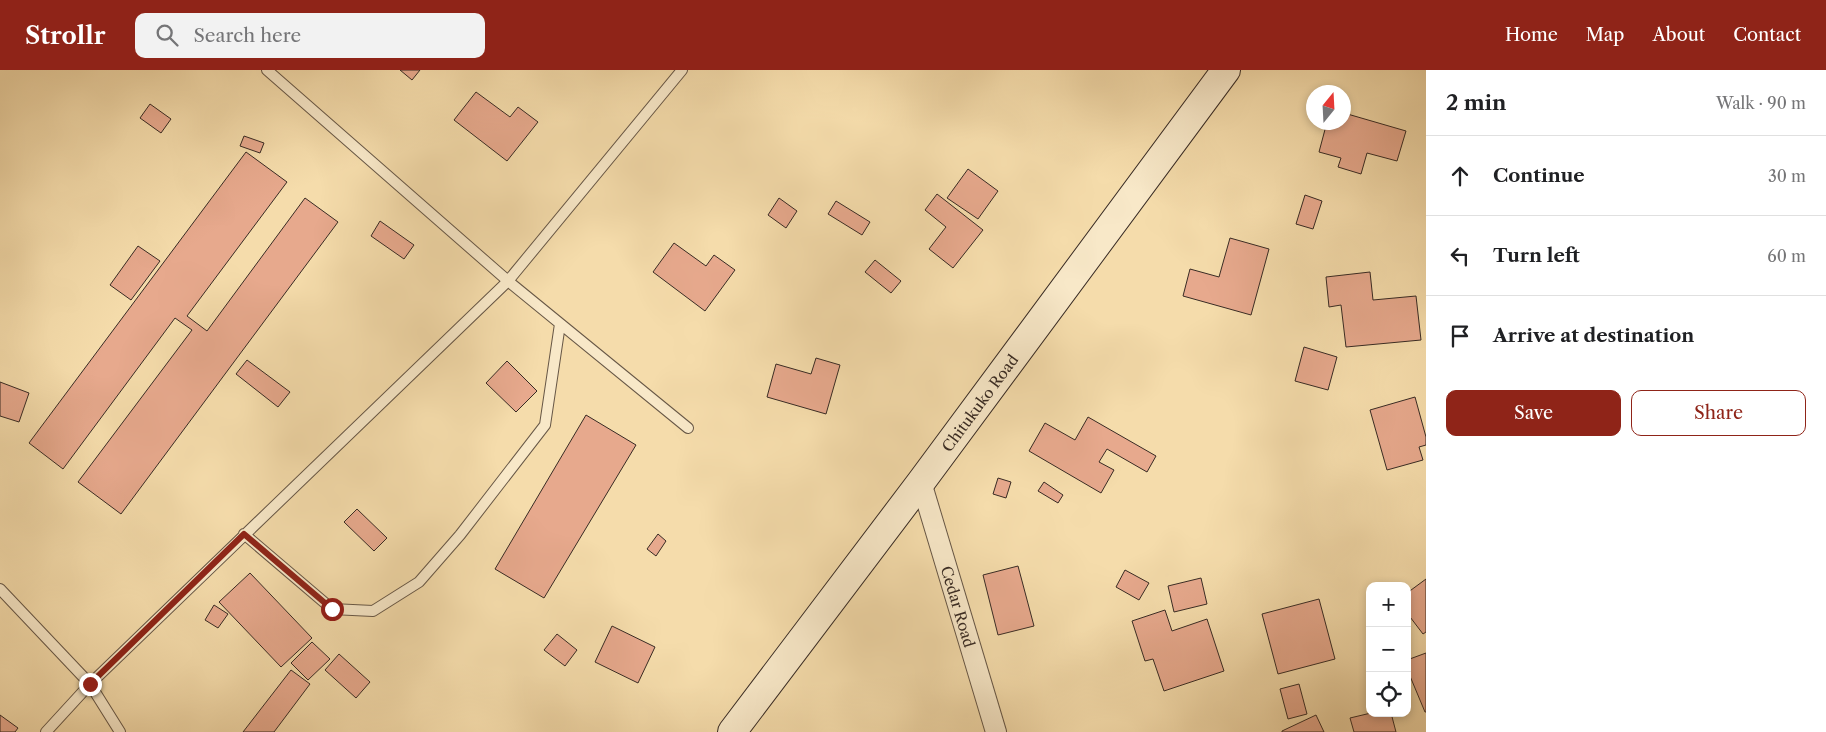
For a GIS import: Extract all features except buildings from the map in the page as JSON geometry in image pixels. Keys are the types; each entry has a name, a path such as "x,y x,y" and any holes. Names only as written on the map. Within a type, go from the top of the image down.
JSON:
{"street":[{"name":"Chitukuko Road","path":"732,732 921,482 1226,70"},
{"name":"Cedar Road","path":"921,482 996,732"}],"lane":[{"path":"267,70 508,282 688,428"},
{"path":"46,732 90,684 244,534 508,282 682,70"},
{"path":"244,534 332,609 373,611 419,582 460,535 544,425 560,324"},
{"path":"0,589 90,684 120,732"}],"route":[{"path":"90,684 244,534 332,609"}]}
